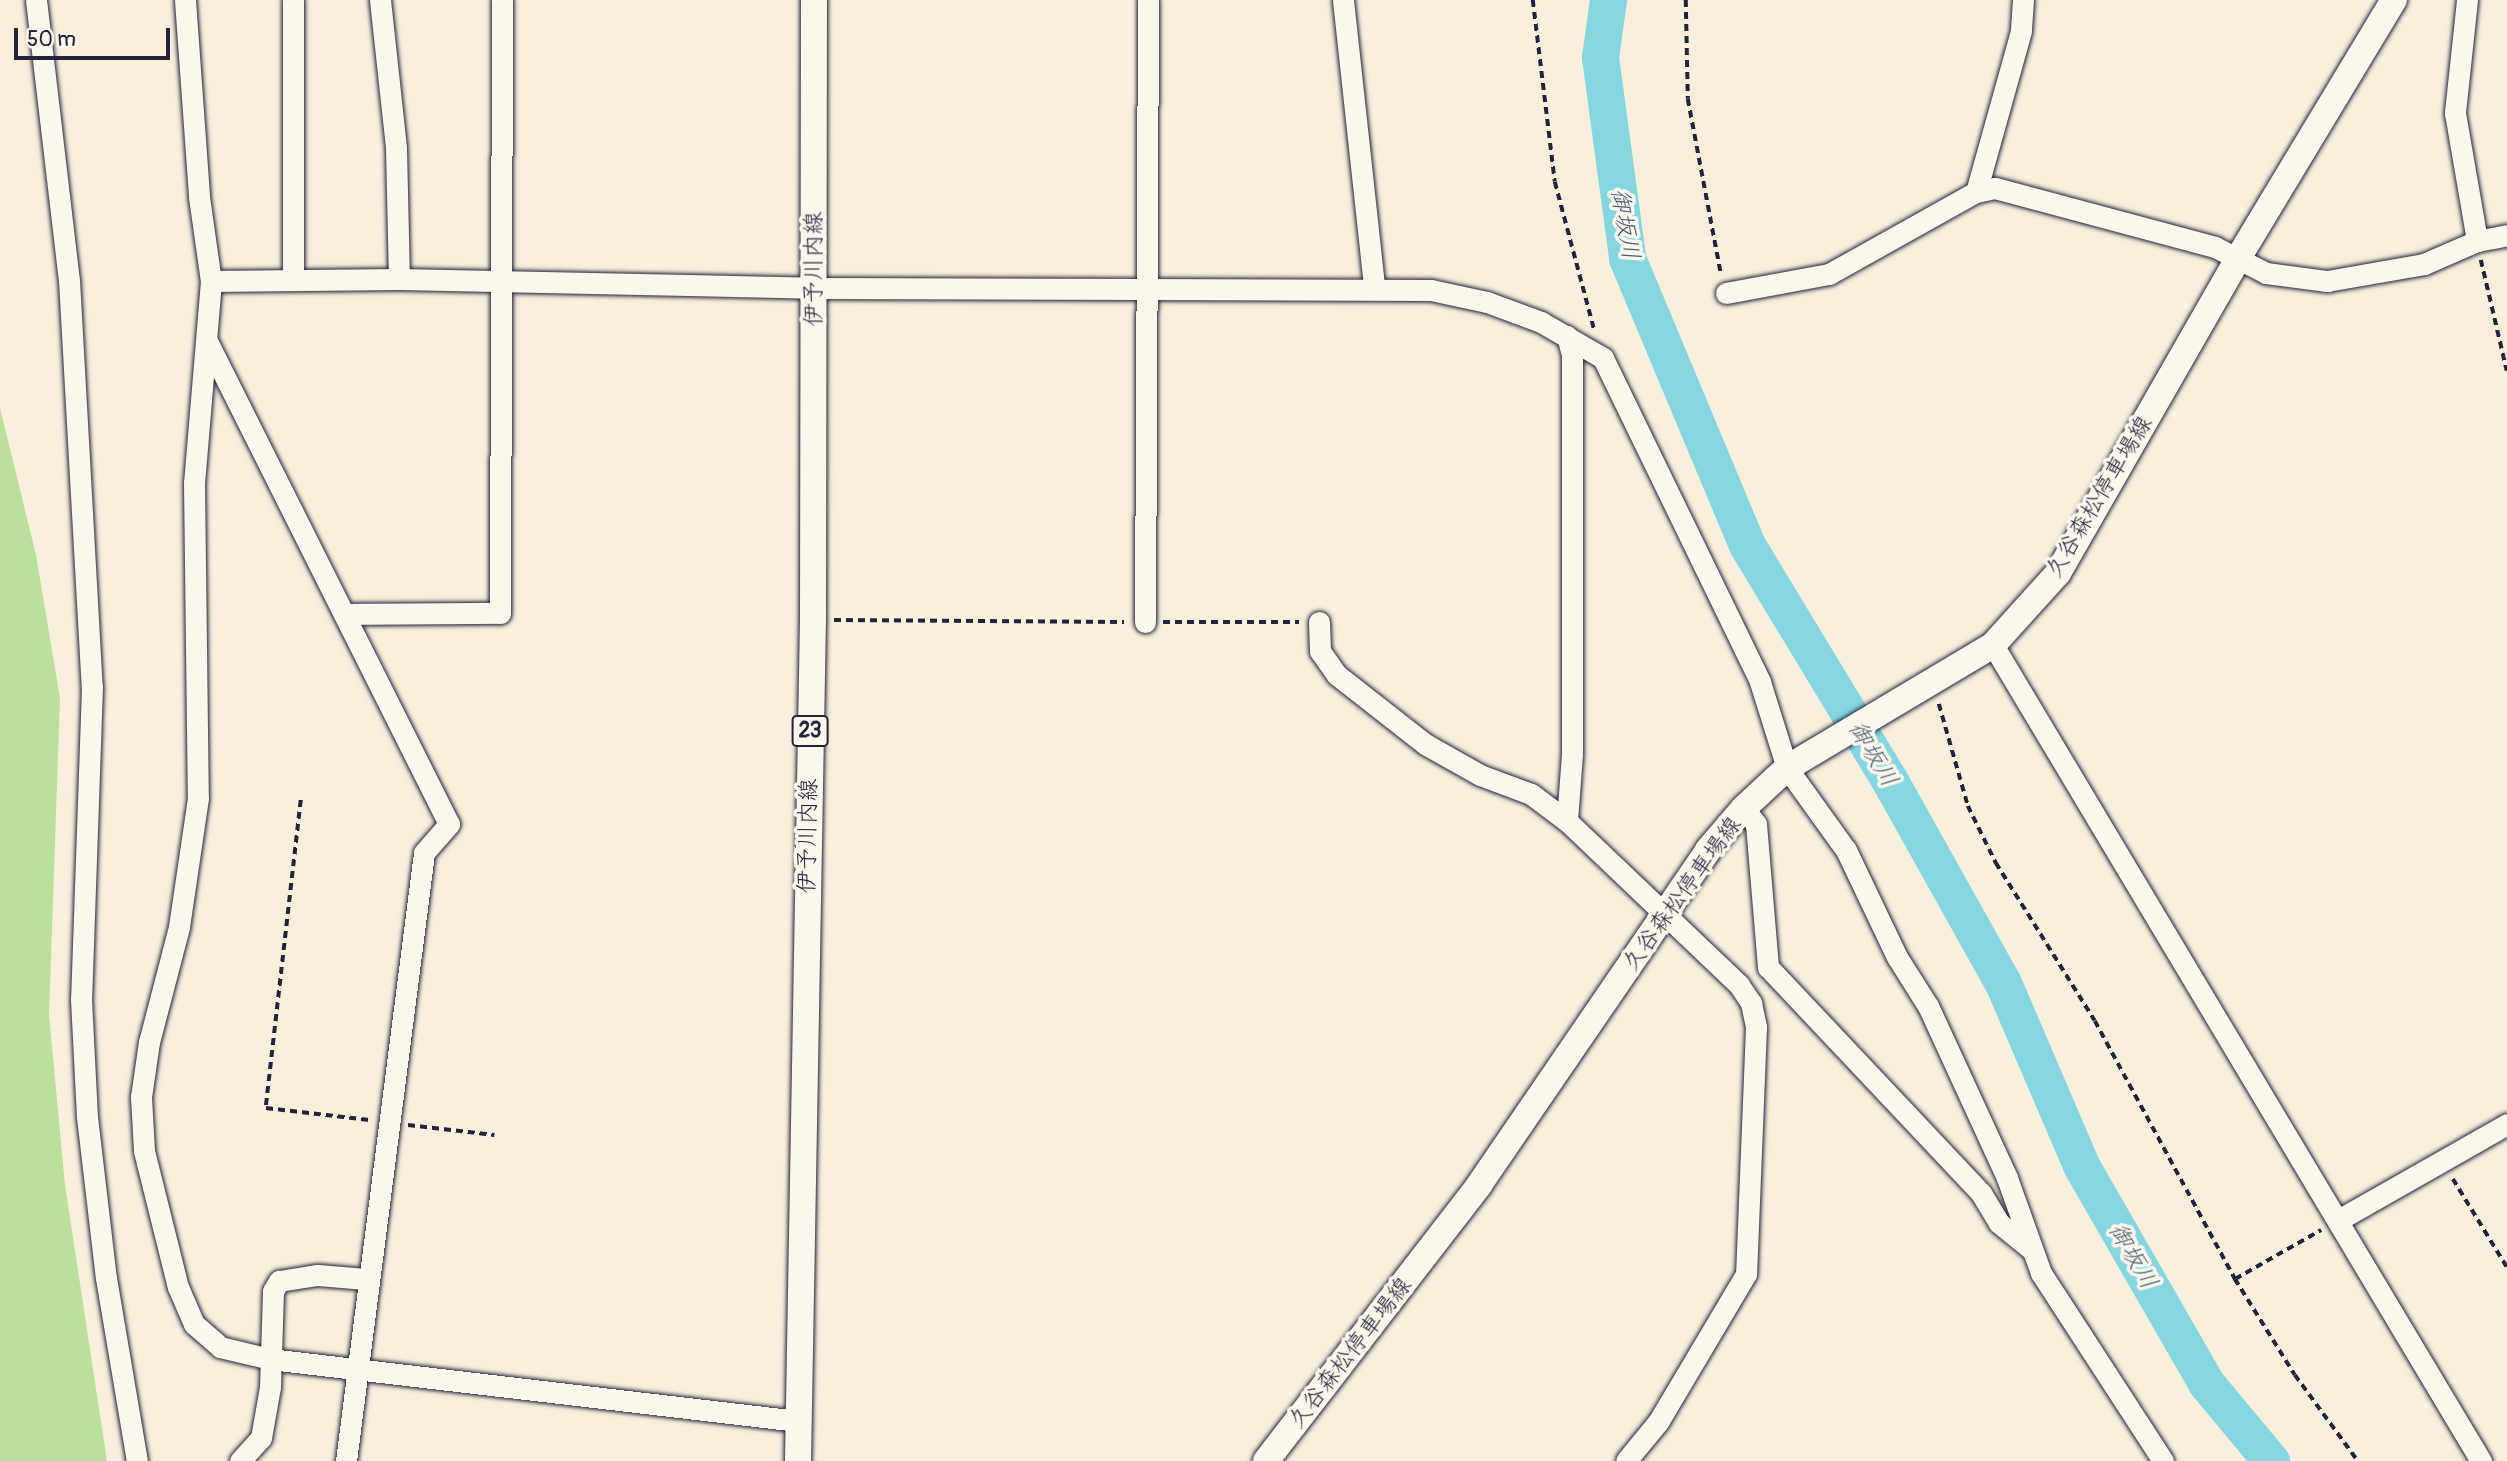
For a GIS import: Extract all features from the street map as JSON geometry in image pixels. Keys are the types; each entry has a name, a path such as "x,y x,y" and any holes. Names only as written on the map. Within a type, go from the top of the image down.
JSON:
{"main road":[{"name":"伊予川内線","path":"798,1461 813,620 814,0"},
{"name":"久谷森松停車場線","path":"1266,1461 1479,1185 1708,850 1744,808 1794,764 1993,645 2058,573 2237,260 2394,0"}],"street":[{"path":"36,0 69,280 92,687 81,999 87,1117 106,1278 137,1461"},
{"path":"185,0 200,197 211,281 208,343 194,483 198,798 179,928 149,1042 141,1097 144,1151 178,1287 194,1324 220,1347 270,1359 798,1421"},
{"path":"293,0 293,280"},
{"path":"380,0 396,148 399,279"},
{"path":"344,614 500,613 502,0"},
{"path":"1145,622 1149,0"},
{"path":"1343,0 1374,287"},
{"path":"1976,192 2021,31 2023,0"},
{"path":"2467,0 2455,113 2477,241"},
{"path":"1726,293 1829,274 1976,192 1995,188 2215,247 2266,273 2327,281 2424,264 2477,241 2507,235"},
{"path":"211,281 399,279 814,288 1374,287 1431,290 1487,302 1567,336 1603,358 1760,682 1794,764 1846,850 1897,957 1928,1006 2007,1178 2031,1249 2100,1370 2163,1461"},
{"path":"1567,336 1572,355 1572,740 1567,821"},
{"path":"208,343 449,824 424,853 366,1279 346,1461"},
{"path":"1319,622 1320,651 1337,675 1375,708 1425,744 1480,775 1531,794 1567,821 1664,916 1740,985 1751,1003 1756,1027 1751,1251 1746,1274 1730,1308 1658,1422 1626,1461"},
{"path":"1993,645 2340,1219 2482,1461"},
{"path":"1744,808 1756,824 1768,967 1981,1193 1999,1223 2031,1249"},
{"path":"2340,1219 2507,1124"},
{"path":"240,1461 261,1438 270,1359 273,1292 279,1281 318,1275 366,1279"}],"path":[{"path":"1533,0 1555,182 1580,286 1603,358"},
{"path":"1686,0 1690,113 1710,235 1726,293"},
{"path":"2477,241 2507,371"},
{"path":"813,620 1319,622"},
{"path":"1925,687 1968,806 1996,863 2095,1021 2235,1279 2295,1375 2358,1461"},
{"path":"301,800 266,1108 494,1135"},
{"path":"2442,1161 2507,1267"},
{"path":"2235,1279 2340,1219"}],"green space":[{"path":"0,408 36,555 60,698 49,1015 65,1185 107,1461 0,1461"}],"waterway":[{"name":"御坂川","path":"1608,0 1600,57 1627,258 1747,545 1890,781 2003,983 2082,1167 2206,1383 2271,1461"}]}
